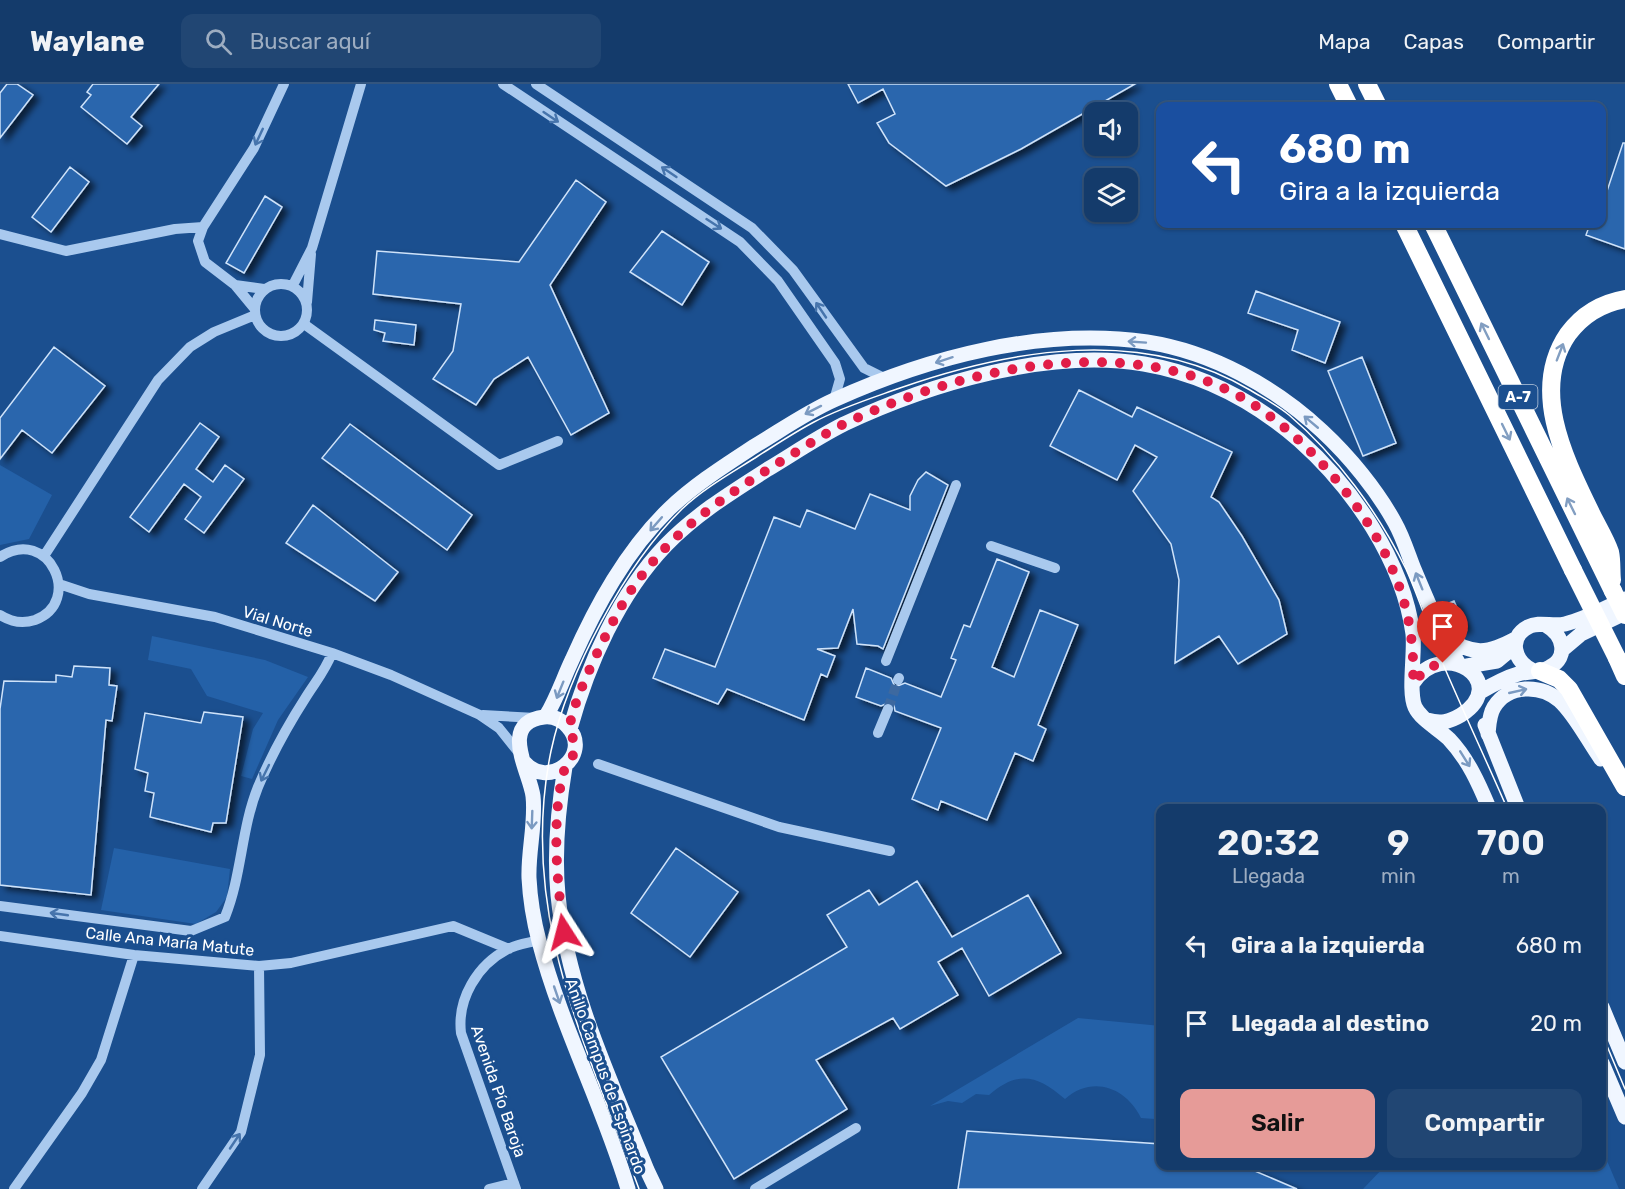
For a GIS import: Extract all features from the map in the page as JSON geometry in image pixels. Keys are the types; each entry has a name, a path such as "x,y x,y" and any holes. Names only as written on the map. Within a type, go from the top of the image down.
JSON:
{"highway":[{"path":"1338,84 1347,102"},
{"path":"1367,84 1376,102"},
{"name":"A-7","path":"1406,228 1625,676"},
{"name":"A-7","path":"1436,230 1603,555"},
{"path":"1624,299 1590,312 1572,329 1556,360 1551,387 1552,409 1562,446 1625,614"},
{"path":"1536,671 1559,679 1569,689 1625,787"}],"main road":[{"path":"565,767 553,773 532,770 521,758 520,734 541,717 596,609 634,549 669,510 710,475 806,414 886,379 962,355 1030,342 1095,339 1148,342 1206,358 1280,396 1323,432 1365,480 1395,523 1442,635 1463,665 1478,678 1478,697 1488,734 1516,804"},
{"name":"Anillo Campus de Espinardo","path":"657,1189 639,1150 594,1035 564,932 558,895 557,857 560,798 565,767 573,755 575,745 570,729 591,668 629,593 663,548 697,516 820,438 868,414 1003,370 1057,362 1143,364 1209,382 1242,398 1300,441 1333,475 1368,522 1397,576 1411,622 1415,648 1413,705 1462,754 1488,804"},
{"path":"1413,683 1419,675 1432,666 1443,663 1463,665 1497,661 1530,626 1578,621 1619,595"},
{"path":"1427,720 1442,723 1451,721 1499,680 1555,664 1562,650 1581,634 1625,614"},
{"path":"1547,626 1559,636 1562,650"},
{"path":"1442,635 1457,646 1479,652 1497,649 1516,642"},
{"path":"1516,642 1520,661 1536,671"},
{"path":"1488,734 1493,708 1500,699 1520,689 1540,690 1561,702 1625,794"},
{"path":"541,717 559,719 570,729"},
{"name":"Anillo Campus de Espinardo","path":"521,758 533,797 529,878 539,940 628,1189"},
{"path":"1606,1017 1625,1062"},
{"path":"1606,1073 1625,1118"}],"street":[{"path":"284,84 254,148 203,226 198,241 205,262 235,285 262,328 276,336 296,332 304,324 308,313 312,248"},
{"path":"293,285 312,248 361,84"},
{"path":"503,84 740,242 765,265 818,337 838,369 840,380 834,400"},
{"path":"536,84 752,228 784,259 864,368 886,379"},
{"path":"612,158 623,142"},
{"path":"0,234 66,251 175,229 203,226"},
{"path":"235,285 264,289 278,283 293,285 302,292 307,302"},
{"path":"44,556 158,380 190,347 254,312 264,289"},
{"path":"304,324 499,465 558,441"},
{"path":"886,662 956,485"},
{"path":"991,546 1055,568"},
{"path":"0,557 13,550 26,549 44,556 57,573 59,584 54,603 41,618 28,622 14,622 0,615"},
{"name":"Vial Norte","path":"59,584 89,594 215,617 332,653 391,675 480,715 499,729 521,758"},
{"path":"0,906 191,931 225,917 237,888 239,855 258,788 307,694 324,673 332,653"},
{"path":"878,733 888,709"},
{"name":"Vial Norte","path":"480,715 541,717"},
{"path":"598,764 675,793 779,827 890,851"},
{"name":"Calle Ana María Matute","path":"1,936 134,955 260,966 291,963 453,926 509,949"},
{"name":"Avenida Pío Baroja","path":"515,1186 461,1033 459,1016 474,980 485,966 509,949 539,940"},
{"path":"14,1189 82,1094 101,1060 134,955"},
{"path":"202,1189 241,1132 247,1110 260,1055 260,966"},
{"path":"755,1189 856,1128"},
{"path":"489,1189 515,1186"}],"shaded area":[{"path":"0,465 52,495 29,539 0,545"},
{"path":"152,636 265,660 308,677 278,720 252,779 241,776 253,729 263,713 207,696 191,669 148,660"},
{"path":"114,848 230,869 227,897 216,912 196,924 101,910"},
{"path":"1078,1018 1156,1026 1155,1119 1141,1118 1127,1099 1108,1088 1086,1087 1065,1099 1045,1085 1027,1079 1009,1082 989,1095 976,1094 962,1103 948,1101 930,1106"},
{"path":"1606,1158 1619,1189 1363,1189 1381,1170 1606,1170"}],"building":[{"path":"7,84 17,84 33,95 0,138 0,93"},
{"path":"93,84 159,84 131,117 142,126 127,144 81,107 91,95 87,92"},
{"path":"848,84 1135,84 1103,102 1084,102 1084,113 1021,149 946,186 889,143 877,123 895,114 883,89 858,103"},
{"path":"1623,143 1625,143 1625,249 1586,235 1589,228 1606,228 1606,194"},
{"path":"70,167 89,182 51,232 32,217"},
{"path":"576,180 606,202 550,285 609,413 571,435 528,357 494,379 476,405 433,379 453,351 461,304 373,294 377,251 519,262"},
{"path":"265,196 282,207 244,273 226,263"},
{"path":"662,231 709,262 682,305 630,272"},
{"path":"1256,291 1340,322 1325,363 1292,350 1298,330 1248,313"},
{"path":"375,320 416,325 414,345 383,341 385,333 374,330"},
{"path":"54,347 105,386 52,453 22,430 0,459 0,418"},
{"path":"1362,357 1396,443 1363,456 1328,371"},
{"path":"1079,390 1132,417 1137,407 1232,452 1211,497 1219,502 1242,536 1279,600 1287,634 1238,664 1219,636 1175,663 1179,580 1171,544 1133,491 1157,457 1135,445 1117,480 1050,446"},
{"path":"200,423 219,437 196,469 213,482 225,465 244,479 204,533 185,519 201,497 184,484 149,532 130,517"},
{"path":"350,424 472,515 447,550 322,458"},
{"path":"926,472 948,485 883,649 878,646 857,644 853,609 838,648 817,649 835,656 827,677 821,674 804,720 727,689 718,704 653,678 665,649 715,667 774,517 800,527 807,510 855,529 870,494 910,510 910,496 918,480"},
{"path":"313,505 398,572 375,601 286,543"},
{"path":"997,559 1029,572 992,667 1014,677 1040,610 1078,625 1038,725 1046,729 1033,761 1015,753 987,820 941,801 938,810 912,799 941,728 895,711 894,705 890,702 881,706 856,697 866,668 891,678 895,687 905,683 941,697 956,660 951,658 964,625 970,627"},
{"path":"1454,601 1466,629 1452,625 1444,605"},
{"path":"74,666 110,668 109,685 117,686 112,721 106,720 91,895 0,885 0,709 4,681 56,682 56,675 72,677"},
{"path":"204,712 243,717 226,823 213,823 211,832 150,817 154,793 145,791 148,773 135,769 145,713 201,723"},
{"path":"676,848 738,892 690,957 631,913"},
{"path":"917,881 952,937 1028,895 1061,953 989,996 962,948 938,962 958,995 900,1029 893,1018 816,1060 847,1109 734,1179 661,1057 847,947 827,915 869,890 879,905"},
{"path":"967,1131 1156,1144 1156,1170 1252,1170 1297,1189 958,1189"}],"tunnel":[{"path":"888,709 898,680"}],"tram line":[{"path":"639,1189 579,1028 562,975 550,921 543,866 543,810 551,751 571,688 601,621 640,559 661,532 682,509 709,487 793,434 834,412 943,374 1031,355 1076,350 1121,351 1166,357 1209,370 1250,390 1289,415 1324,448 1355,486 1383,527 1406,569 1443,664 1505,804"},
{"path":"1606,1044 1625,1089"}],"route":[{"path":"564,932 558,895 557,857 560,798 565,767 573,755 575,745 570,729 587,677 608,630 629,593 663,548 697,516 725,496 841,426 876,410 936,389 1003,370 1057,362 1093,362 1143,364 1209,382 1242,398 1300,441 1333,475 1368,522 1397,576 1411,622 1415,648 1413,683 1427,668 1443,663"}]}
